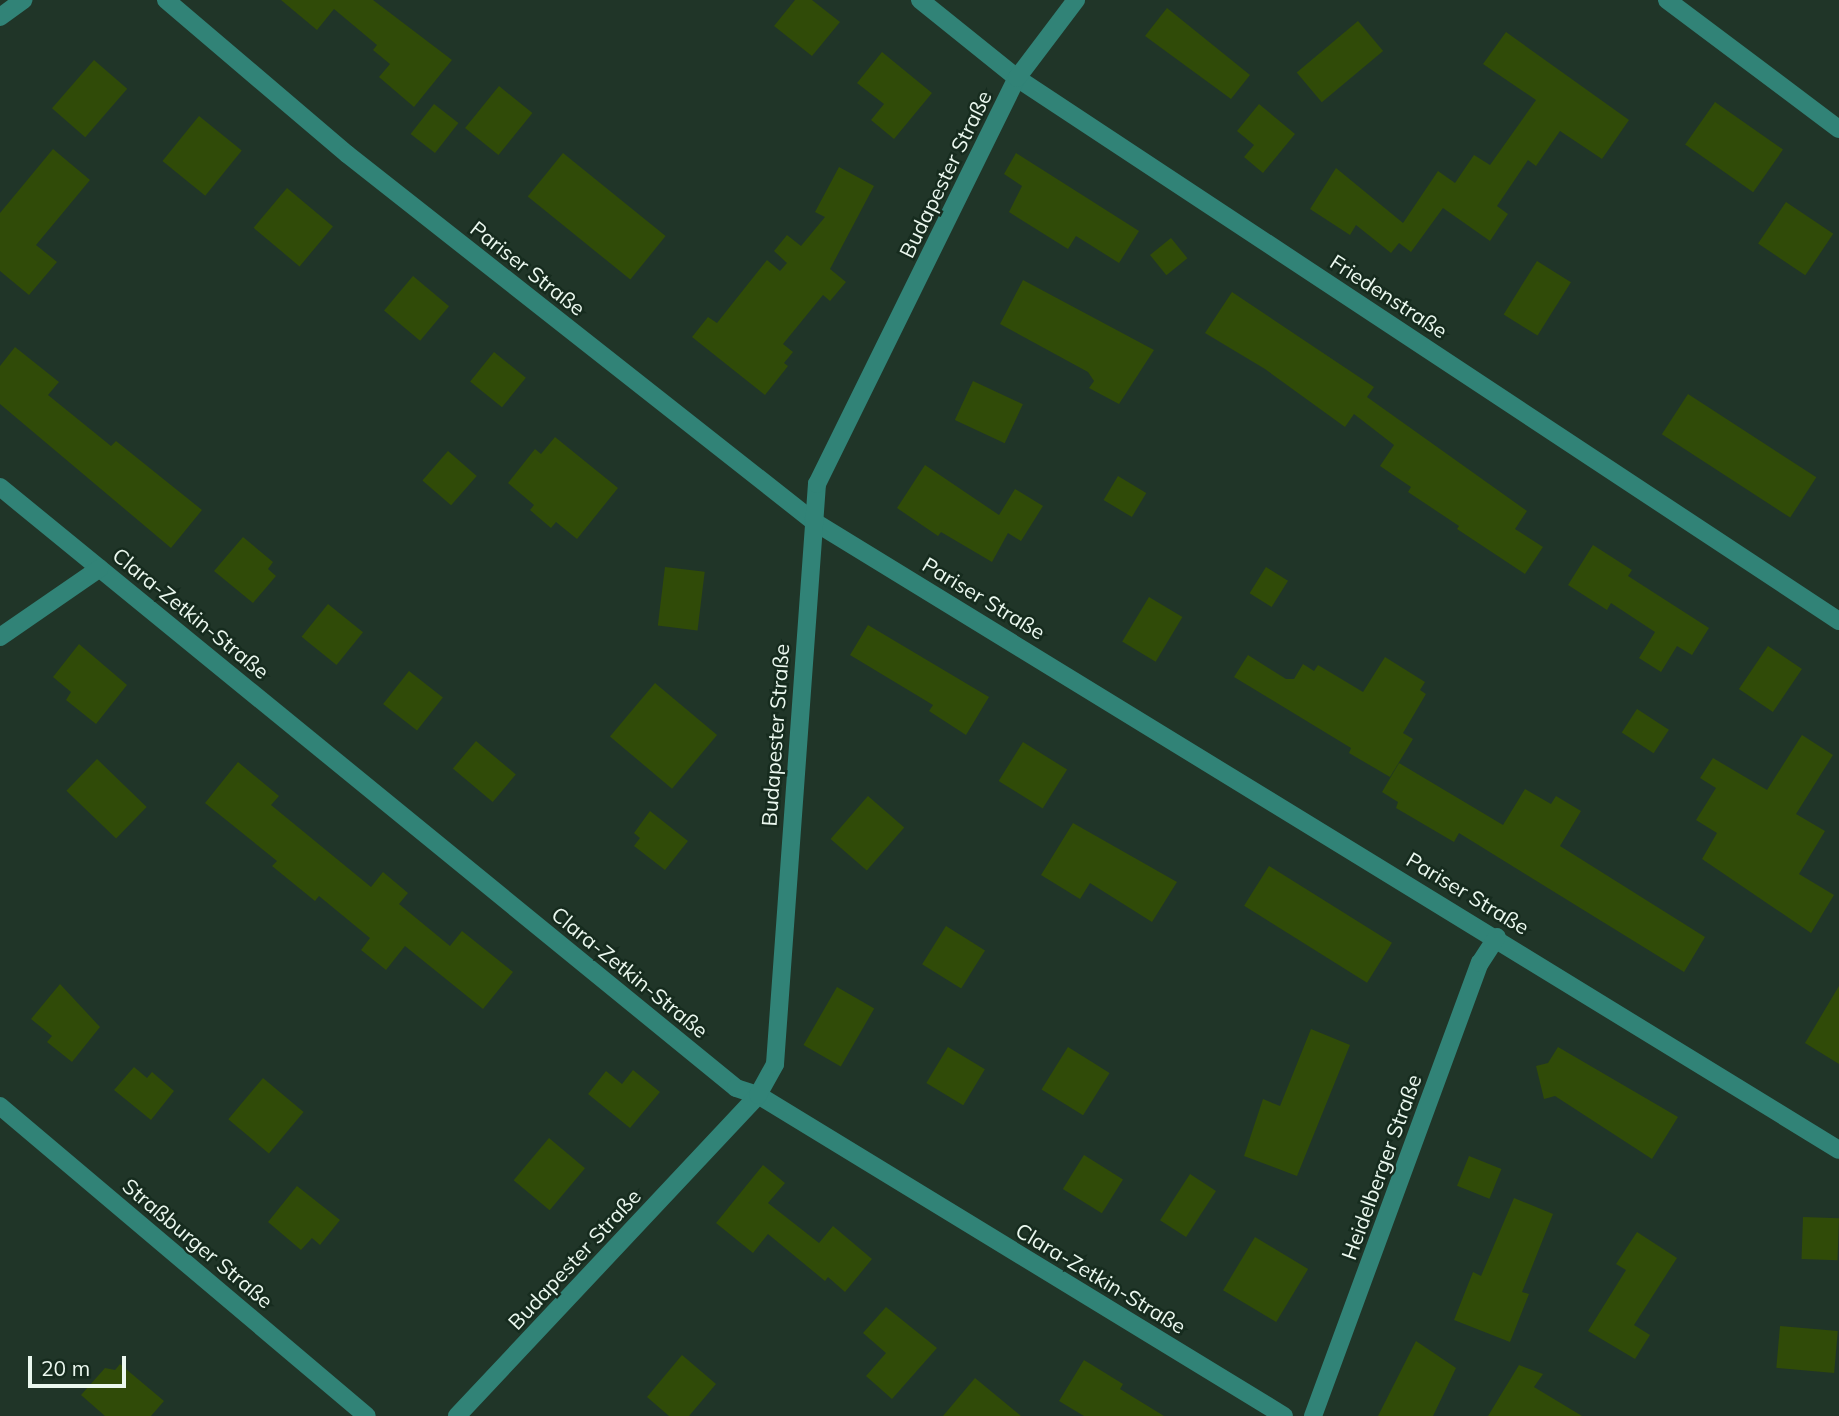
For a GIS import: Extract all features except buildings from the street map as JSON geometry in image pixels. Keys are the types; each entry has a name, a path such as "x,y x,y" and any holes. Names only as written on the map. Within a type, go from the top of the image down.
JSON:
{"street":[{"path":"0,17 23,0"},
{"name":"Pariser Straße","path":"166,0 347,154 813,521 1497,937 1839,1150"},
{"name":"Friedenstraße","path":"920,0 1017,78 1839,621"},
{"name":"Budapester Straße","path":"457,1416 758,1095 775,1064 817,484 1017,78 1076,0"},
{"path":"1667,0 1839,129"},
{"name":"Clara-Zetkin-Straße","path":"0,487 736,1088 758,1095 1284,1416"},
{"path":"0,637 100,568"},
{"name":"Heidelberger Straße","path":"1313,1416 1480,963 1497,937"},
{"name":"Straßburger Straße","path":"0,1106 367,1416"}]}
